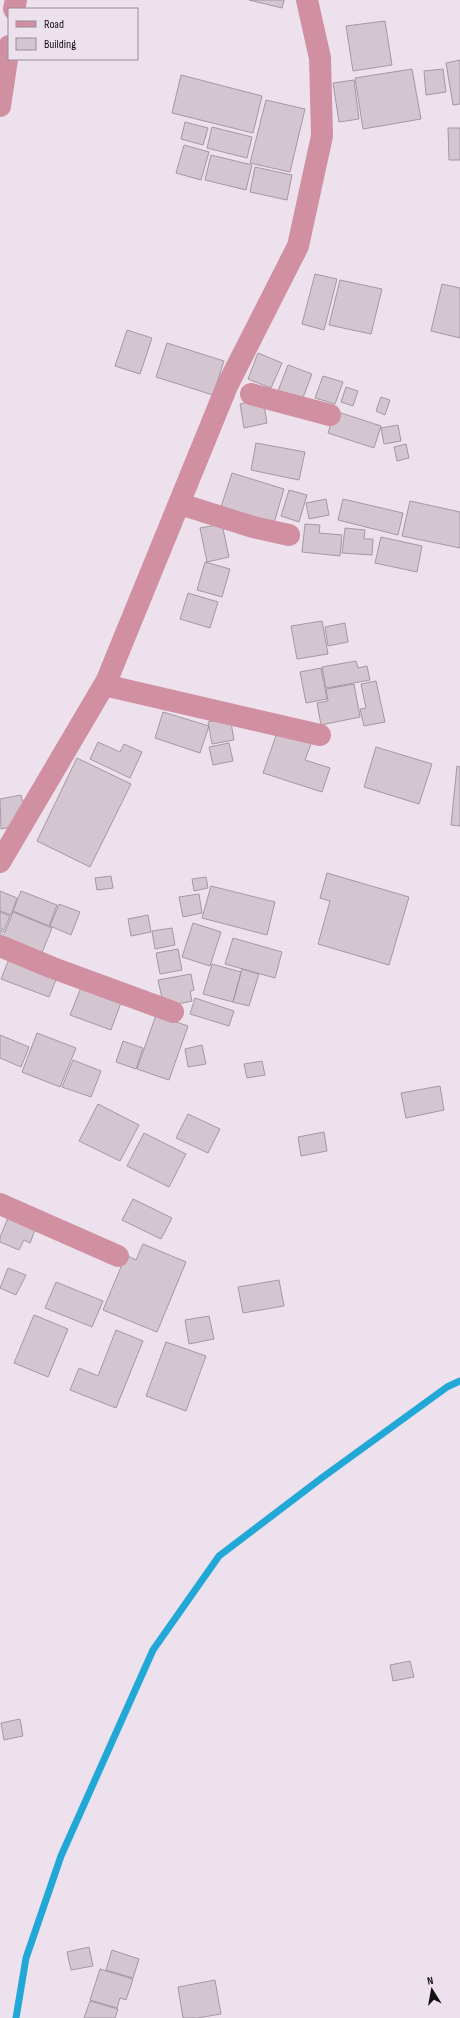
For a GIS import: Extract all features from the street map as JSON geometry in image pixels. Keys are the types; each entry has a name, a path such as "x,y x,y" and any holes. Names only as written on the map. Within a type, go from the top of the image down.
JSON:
{"street":[{"path":"0,862 104,685 180,504 238,390 298,246 322,136 320,58 307,0"},
{"path":"0,106 8,53"},
{"path":"238,390 330,415"},
{"path":"180,504 253,527 289,535"},
{"path":"104,685 320,735"},
{"path":"0,946 53,968 172,1012"},
{"path":"0,1204 118,1256"}],"building":[{"path":"249,0 284,0 282,8"},
{"path":"385,21 392,65 353,71 346,26"},
{"path":"460,60 460,104 453,105 446,63"},
{"path":"412,69 421,119 363,129 355,78"},
{"path":"443,69 446,92 426,95 424,71"},
{"path":"181,75 262,96 253,133 172,113"},
{"path":"354,80 359,119 339,122 333,83"},
{"path":"266,100 305,109 290,172 250,163"},
{"path":"185,122 208,128 203,145 181,139"},
{"path":"212,127 252,137 247,158 207,148"},
{"path":"448,128 460,128 460,160 449,160"},
{"path":"184,145 209,152 201,180 176,173"},
{"path":"211,155 252,165 246,190 205,180"},
{"path":"255,167 292,175 287,200 250,192"},
{"path":"315,274 337,279 324,330 302,324"},
{"path":"340,280 382,289 371,334 329,325"},
{"path":"442,284 460,288 460,338 431,331"},
{"path":"127,330 152,338 140,374 115,366"},
{"path":"167,343 224,361 213,395 156,377"},
{"path":"258,353 282,363 271,388 248,379"},
{"path":"288,365 312,374 302,400 278,391"},
{"path":"323,376 343,382 335,404 315,398"},
{"path":"346,387 358,391 353,406 341,402"},
{"path":"381,397 390,400 385,415 376,411"},
{"path":"263,399 267,423 244,428 240,404"},
{"path":"335,411 381,426 374,448 328,433"},
{"path":"398,425 401,441 384,444 381,428"},
{"path":"256,443 305,452 299,480 251,470"},
{"path":"406,444 409,458 397,461 394,447"},
{"path":"232,473 284,489 274,523 221,507"},
{"path":"289,490 307,495 299,522 281,516"},
{"path":"326,499 329,515 309,519 306,503"},
{"path":"343,499 403,513 398,535 338,520"},
{"path":"410,501 460,512 460,548 402,536"},
{"path":"222,524 229,557 207,562 200,528"},
{"path":"305,524 320,525 319,533 342,535 340,556 302,552"},
{"path":"345,528 365,530 364,539 373,539 372,555 342,553"},
{"path":"381,537 422,546 417,572 375,563"},
{"path":"205,562 230,569 222,597 197,590"},
{"path":"188,593 218,602 210,628 180,619"},
{"path":"322,621 328,654 297,659 291,626"},
{"path":"345,623 348,642 328,646 325,627"},
{"path":"356,661 358,668 367,666 370,680 326,688 322,667"},
{"path":"321,668 327,699 306,703 300,672"},
{"path":"376,681 385,722 364,726 360,709 366,708 361,684"},
{"path":"354,684 360,717 321,725 317,703 328,701 326,689"},
{"path":"163,712 209,726 200,753 155,738"},
{"path":"230,717 234,740 212,744 208,722"},
{"path":"278,730 312,741 305,760 330,768 322,792 263,773"},
{"path":"98,742 120,752 124,744 142,752 130,778 90,759"},
{"path":"229,743 233,761 213,765 209,747"},
{"path":"376,747 432,764 419,804 364,787"},
{"path":"77,758 131,784 90,867 37,841"},
{"path":"457,766 460,767 460,826 451,825"},
{"path":"21,795 25,810 17,812 20,825 1,829 0,799"},
{"path":"327,873 409,897 389,965 318,944 330,901 320,898"},
{"path":"111,876 113,888 97,890 95,878"},
{"path":"206,877 208,888 194,891 192,879"},
{"path":"211,886 275,902 267,935 202,918"},
{"path":"0,891 17,898 11,915 0,911"},
{"path":"21,891 57,905 49,926 13,911"},
{"path":"199,894 202,913 183,917 179,897"},
{"path":"59,904 80,912 71,935 50,926"},
{"path":"0,912 10,916 4,930 0,928"},
{"path":"13,912 52,928 39,960 0,944 0,930 5,932"},
{"path":"148,915 151,932 131,936 128,919"},
{"path":"193,923 221,932 210,966 182,957"},
{"path":"172,928 175,945 155,949 152,931"},
{"path":"233,938 282,952 275,978 225,964"},
{"path":"178,949 182,970 160,974 156,953"},
{"path":"11,954 59,972 49,997 1,979"},
{"path":"212,964 241,972 233,1002 203,994"},
{"path":"242,969 259,974 249,1006 233,1002"},
{"path":"191,974 194,990 190,991 192,1001 164,1007 158,980"},
{"path":"82,985 122,1000 111,1030 70,1015"},
{"path":"195,998 234,1011 229,1026 190,1014"},
{"path":"156,1015 188,1026 169,1080 137,1069"},
{"path":"37,1033 76,1048 60,1087 22,1072"},
{"path":"0,1035 29,1047 21,1067 0,1058"},
{"path":"123,1041 143,1048 136,1069 116,1062"},
{"path":"202,1045 206,1064 188,1067 185,1049"},
{"path":"73,1060 101,1071 91,1097 62,1087"},
{"path":"262,1061 265,1075 247,1078 244,1064"},
{"path":"440,1086 444,1110 406,1118 401,1093"},
{"path":"98,1104 139,1125 120,1161 79,1141"},
{"path":"188,1114 220,1129 208,1153 176,1138"},
{"path":"324,1132 327,1151 301,1156 298,1137"},
{"path":"144,1133 186,1154 169,1187 127,1166"},
{"path":"133,1199 172,1218 161,1239 122,1220"},
{"path":"8,1218 35,1230 30,1243 24,1240 19,1250 0,1242 0,1237"},
{"path":"143,1244 186,1262 157,1332 103,1310 126,1255 136,1260"},
{"path":"8,1268 26,1275 16,1295 0,1288"},
{"path":"279,1280 284,1306 243,1313 238,1287"},
{"path":"56,1282 103,1301 92,1327 45,1308"},
{"path":"34,1315 68,1329 48,1377 14,1363"},
{"path":"209,1316 214,1339 189,1344 185,1320"},
{"path":"116,1330 143,1341 116,1408 70,1390 79,1368 98,1376"},
{"path":"166,1342 206,1356 186,1411 146,1396"},
{"path":"410,1661 414,1677 393,1681 390,1665"},
{"path":"20,1719 23,1736 4,1740 1,1723"},
{"path":"89,1947 93,1966 71,1970 67,1952"},
{"path":"112,1950 139,1959 133,1978 106,1970"},
{"path":"100,1969 133,1979 126,2000 120,1998 117,2008 90,2000"},
{"path":"215,1980 221,2014 197,2018 183,2018 178,1987"},
{"path":"90,2001 118,2009 115,2018 84,2018"}],"waterway":[{"path":"16,2018 26,1958 61,1856 153,1650 219,1556 323,1477 447,1387 460,1381"}]}
